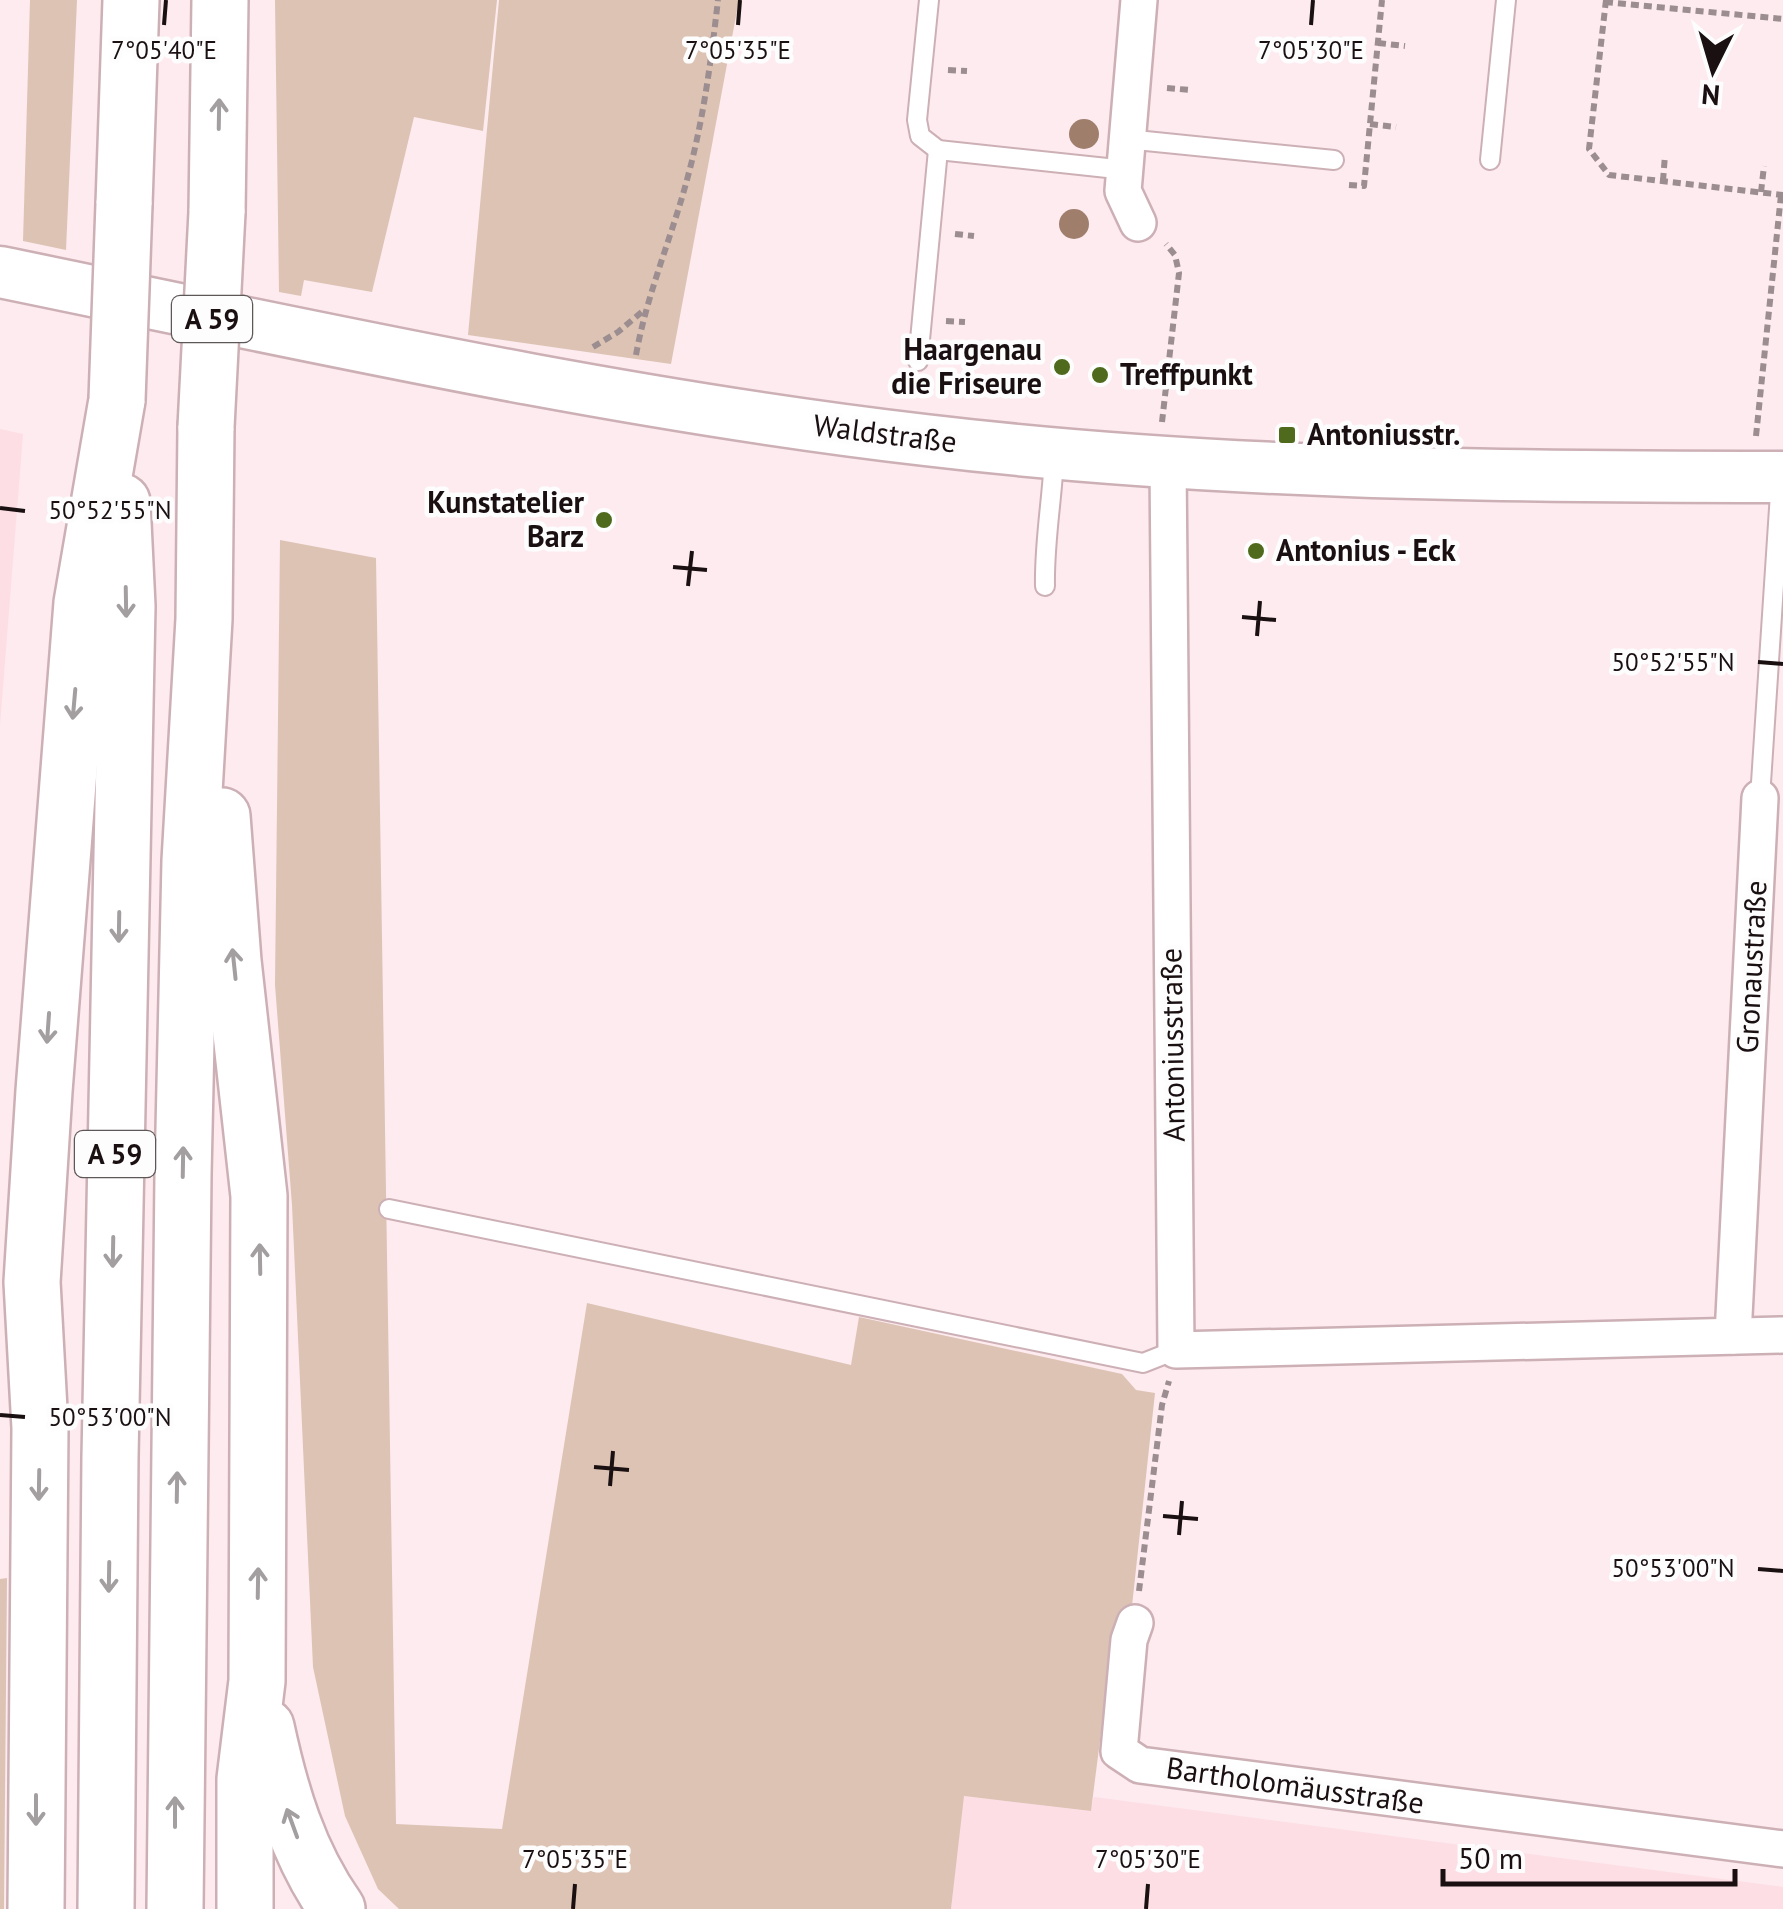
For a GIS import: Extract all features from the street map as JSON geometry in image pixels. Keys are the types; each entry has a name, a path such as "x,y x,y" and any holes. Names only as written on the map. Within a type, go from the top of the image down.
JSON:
{"highway":[{"name":"A 59","path":"106,1909 110,1418 127,606 117,400 132,0"},
{"name":"A 59","path":"175,1909 182,1195 190,861 204,619 206,427 218,212 220,0"},
{"path":"36,1909 40,1428 32,1282 82,604 117,400"},
{"path":"204,619 233,961 257,1162 260,1337 256,1681 246,1778 245,1909"},
{"path":"0,1455 32,1282"},
{"path":"256,1681 285,1804 314,1872 337,1909"}],"main road":[{"name":"Waldstraße","path":"0,272 436,362 628,396 821,427 1054,454 1162,463 1508,476 1772,477"}],"street":[{"path":"1138,223 1123,191 1140,0"},
{"name":"Antoniusstraße","path":"1162,463 1176,1350"},
{"name":"Gronaustraße","path":"1733,1336 1760,798"},
{"path":"1176,1350 1783,1335"},
{"name":"Bartholomäusstraße","path":"1136,1624 1129,1640 1119,1751 1140,1766 1783,1850"}],"lane":[{"path":"929,0 917,120 920,136 938,150 1334,160"},
{"path":"1490,160 1506,0"},
{"path":"918,361 938,150"},
{"path":"1044,586 1054,454"},
{"name":"Gronaustraße","path":"1760,798 1772,477"},
{"path":"390,1209 1142,1363 1176,1350"}],"path":[{"path":"628,396 644,310 687,181 706,105 718,0"},
{"path":"1684,0 1684,10"},
{"path":"1772,477 1782,195 1609,175 1589,149 1606,1 1783,20"},
{"path":"1378,43 1405,46"},
{"path":"1370,124 1396,127"},
{"path":"1663,181 1665,155"},
{"path":"1761,192 1764,166"},
{"path":"1138,223 1162,238 1175,254 1179,273 1162,463"},
{"path":"1136,1624 1162,1405 1176,1350"}],"shaded area":[{"path":"30,0 77,0 66,250 23,241"},
{"path":"275,0 497,0 483,131 414,117 372,292 304,280 301,296 279,292"},
{"path":"499,0 739,0 671,364 468,335"},
{"path":"0,429 23,434 0,725"},
{"path":"280,540 376,558 396,1824 502,1829 587,1303 851,1365 859,1317 1122,1374 1136,1390 1155,1393 1132,1606 1122,1623 1115,1623 1091,1811 964,1796 951,1909 399,1909 378,1889 345,1816 313,1667 292,1205 275,985"},
{"path":"7,1578 4,1909 0,1909 0,1579"},
{"path":"963,1796 1090,1811 1094,1797 1783,1887 1783,1909 951,1909"}],"place":[{"name":"Haargenau die Friseure","path":"1062,367"},
{"name":"Treffpunkt","path":"1100,375"},
{"name":"Antoniusstr.","path":"1287,435"},
{"name":"Kunstatelier Barz","path":"604,520"},
{"name":"Antonius - Eck","path":"1256,551"}]}
